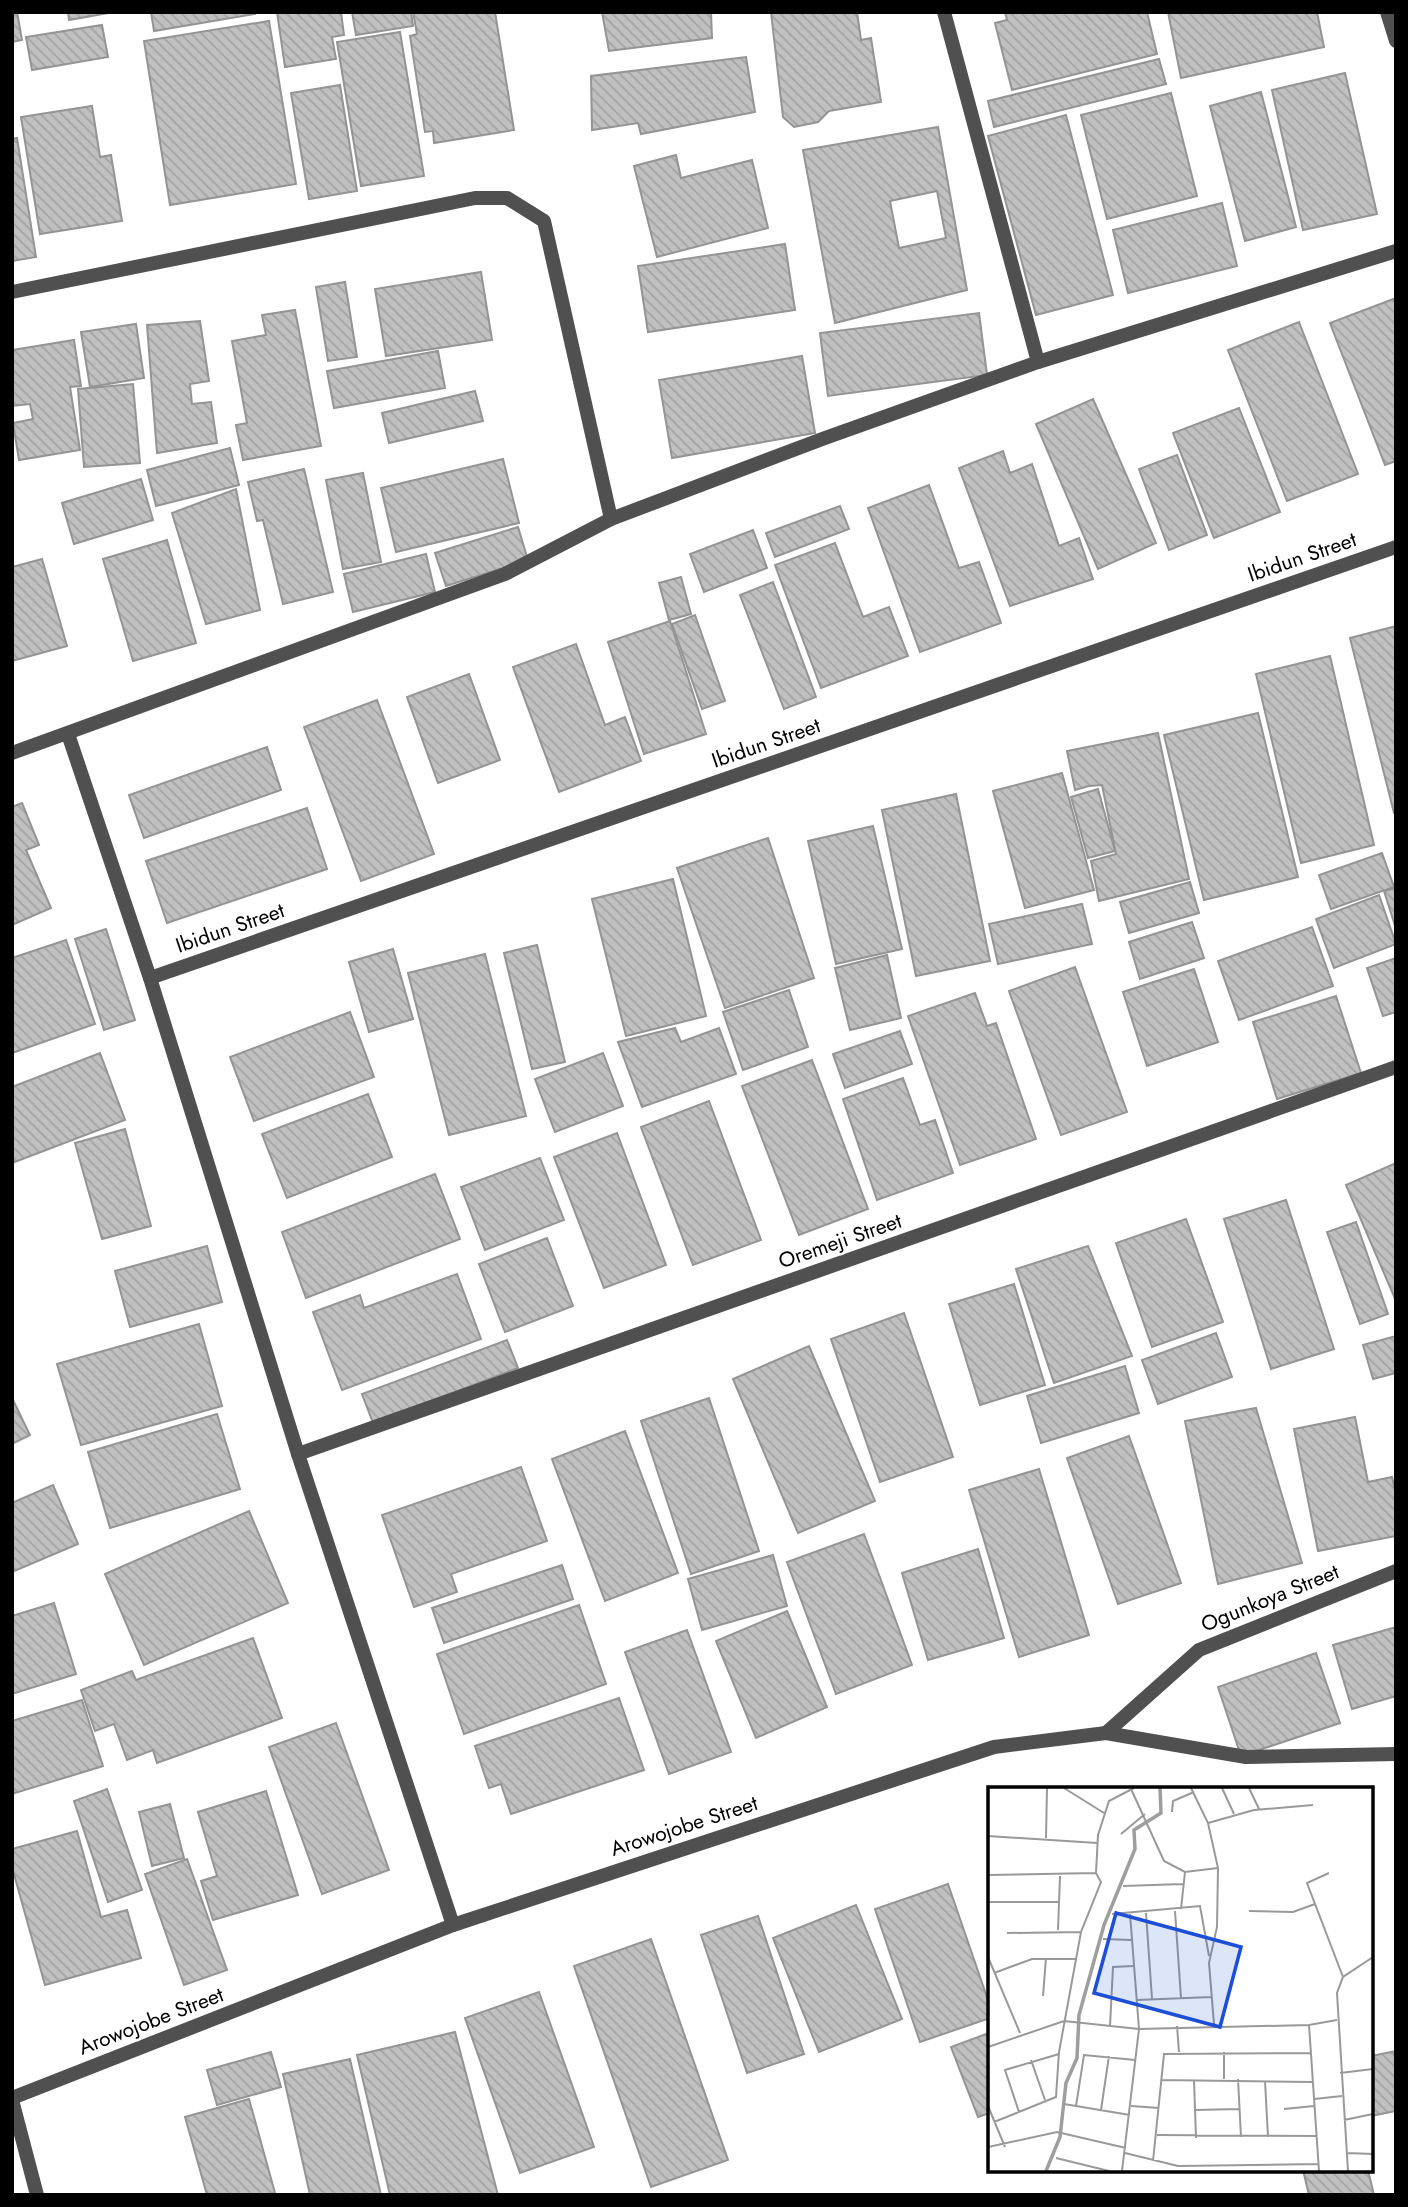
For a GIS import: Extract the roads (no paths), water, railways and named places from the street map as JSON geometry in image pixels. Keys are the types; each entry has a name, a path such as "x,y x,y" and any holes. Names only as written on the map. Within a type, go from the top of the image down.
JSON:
{"street":[{"path":"944,12 1038,362"},
{"path":"1387,12 1396,41"},
{"path":"12,292 475,198 507,198 544,221 611,519"},
{"path":"12,753 505,573 611,519 825,438 1038,362 1396,251"},
{"name":"Ibidun Street","path":"150,978 1396,547"},
{"path":"68,734 150,978 298,1454 453,1925"},
{"name":"Oremeji Street","path":"298,1454 1396,1067"},
{"name":"Ogunkoya Street","path":"1106,1733 1199,1650 1396,1571"},
{"name":"Arowojobe Street","path":"12,2099 453,1925 994,1747 1106,1733 1246,1757 1396,1754"},
{"path":"12,2099 37,2195"}]}
